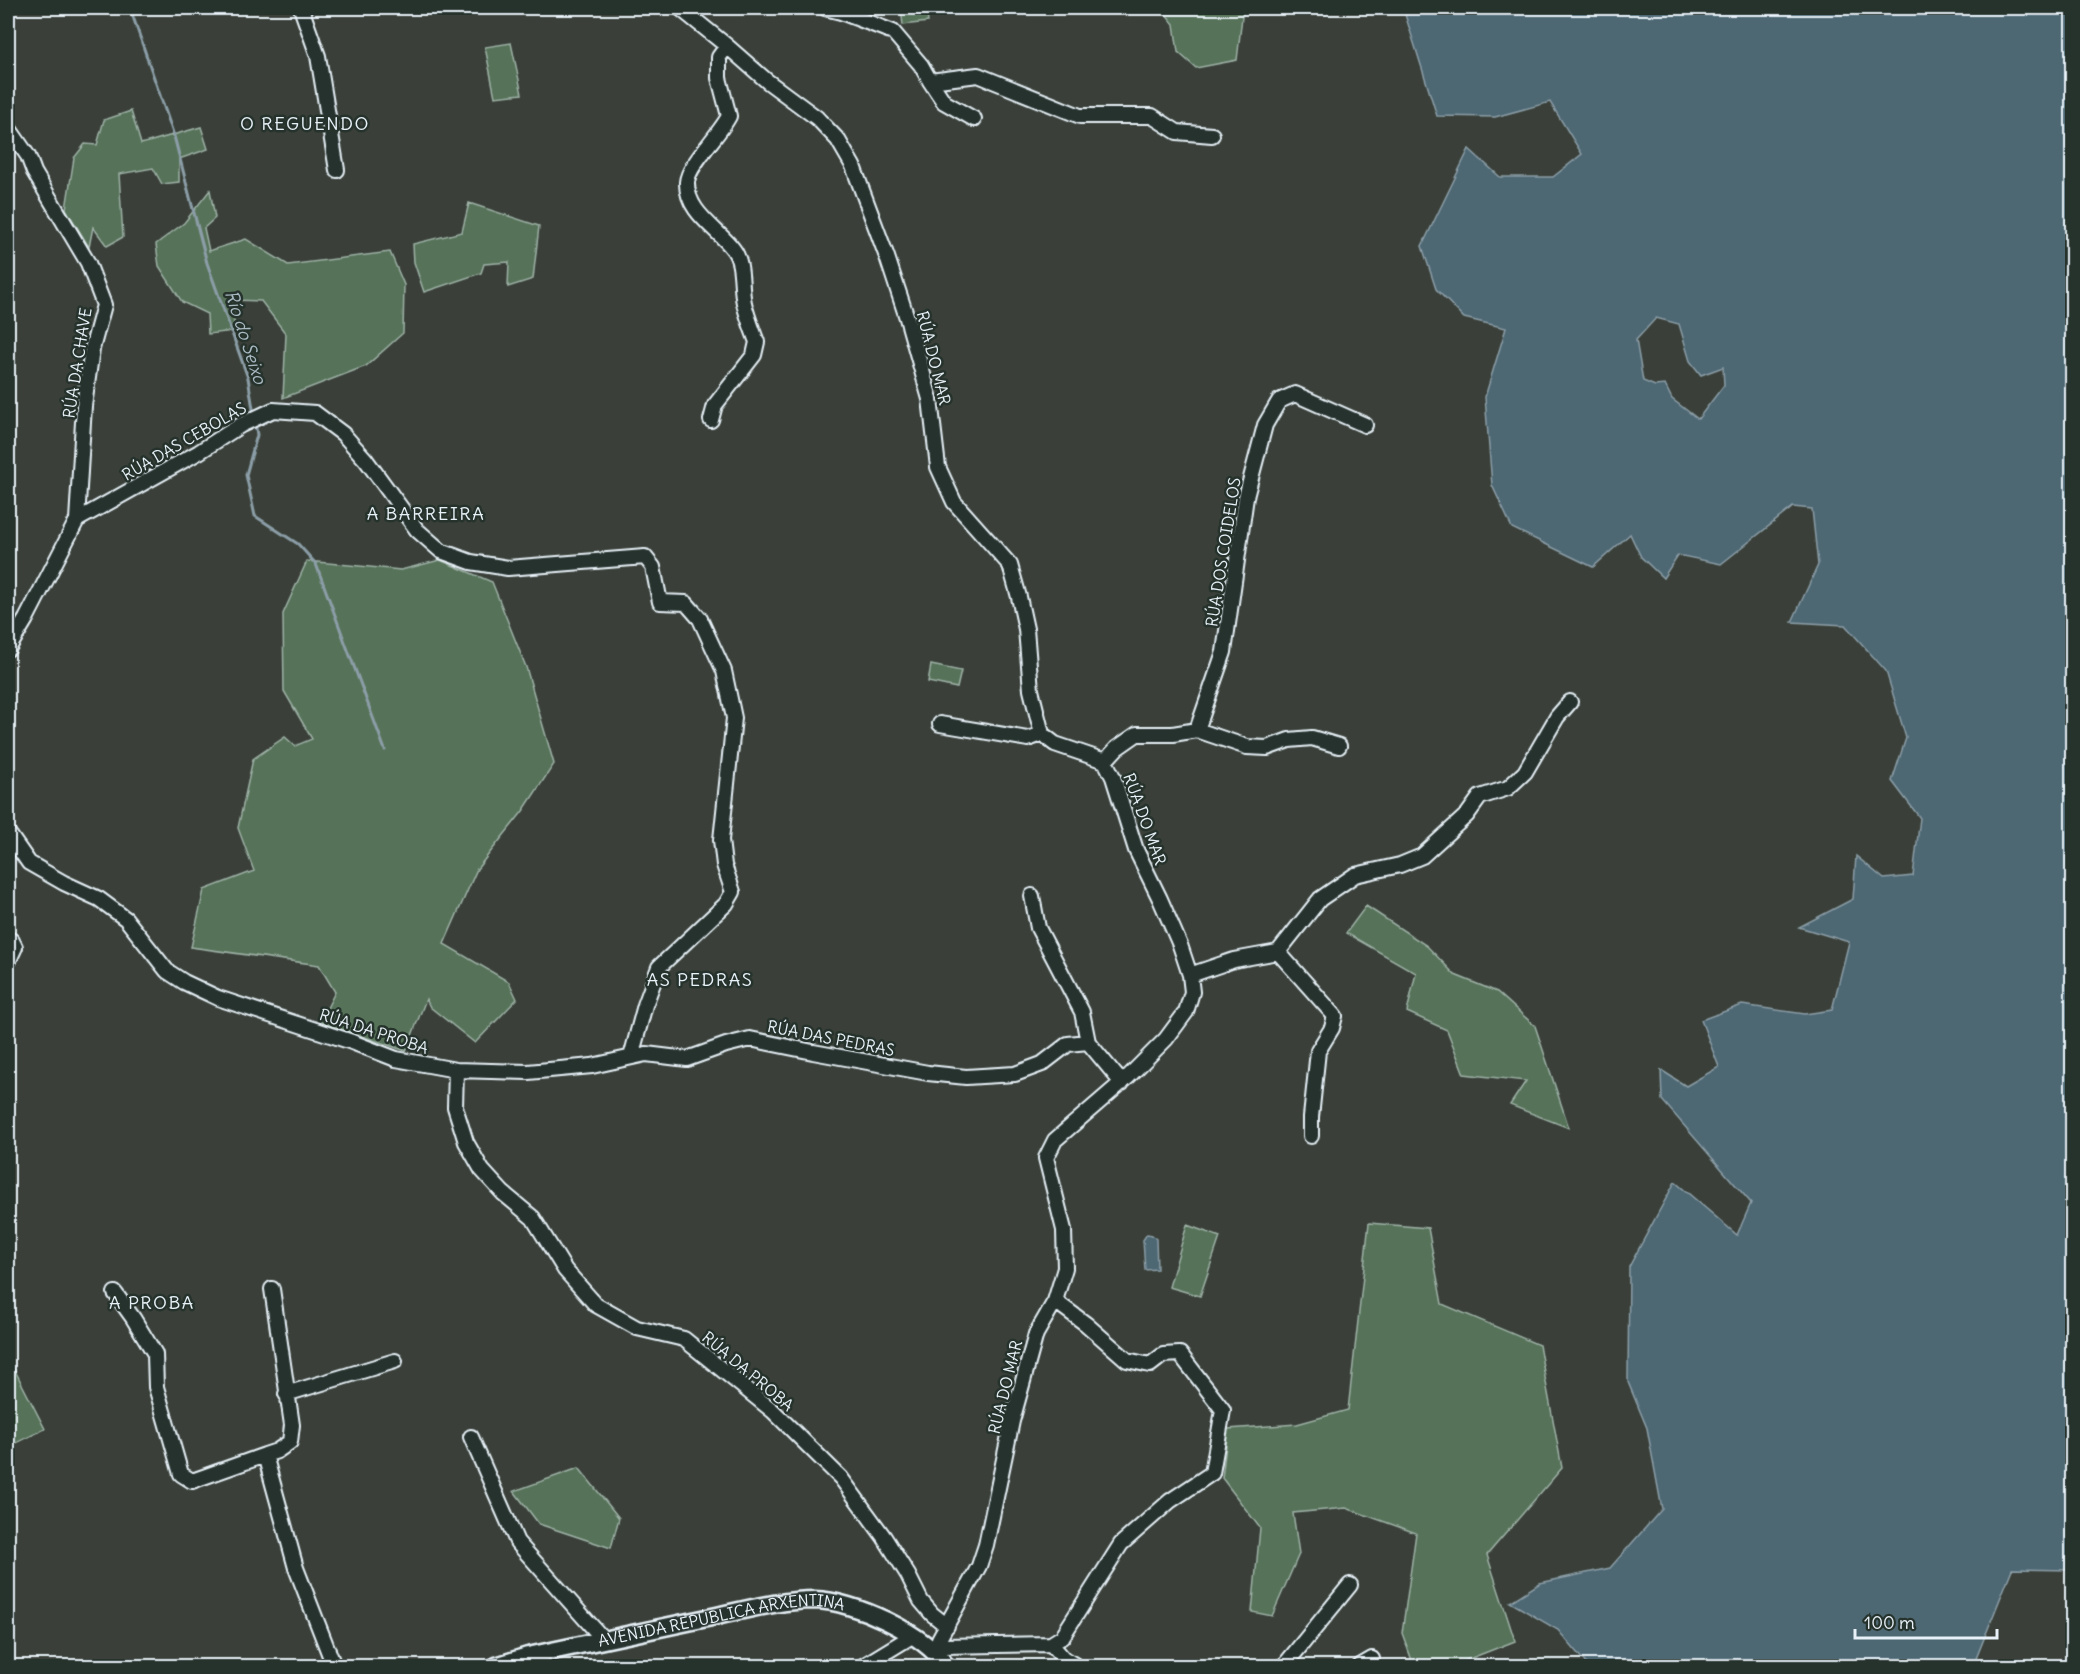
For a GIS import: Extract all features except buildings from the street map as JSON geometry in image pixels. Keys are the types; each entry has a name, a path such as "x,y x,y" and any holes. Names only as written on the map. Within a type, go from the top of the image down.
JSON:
{"main road":[{"name":"AVENIDA REPÚBLICA ARXENTINA","path":"496,1666 528,1656 755,1608 813,1600 834,1602 866,1611 936,1645"}],"street":[{"path":"301,8 318,56 338,170"},
{"name":"RÚA DO MAR","path":"680,8 767,81 817,118 838,140 853,166 887,257 910,328 930,399 938,467 954,502 1010,565 1020,597 1026,629 1031,690 1042,734 1055,744 1105,761 1113,777 1136,850 1160,899 1190,975 1192,992 1186,1012 1166,1039 1122,1083 1055,1140 1046,1158 1064,1230 1065,1268 1055,1301 1036,1334 1012,1421 983,1555 970,1585 936,1645"},
{"path":"825,8 893,32 921,64 944,102 974,119"},
{"path":"711,420 715,405 757,348 743,301 741,275 734,250 711,228 694,207 687,181 690,170 724,126 729,116 719,78 720,57 728,46"},
{"path":"930,81 978,75 1080,116 1152,116 1177,132 1212,135"},
{"name":"RÚA DA CHAVE","path":"8,127 28,156 34,172 88,263 104,305 92,349 84,406 77,520"},
{"name":"RÚA DOS COIDELOS","path":"1197,730 1224,652 1246,497 1265,424 1279,401 1295,394 1365,425"},
{"name":"RÚA DAS CEBOLAS","path":"77,520 199,452 241,425 273,410 315,413 343,434 366,460 417,530 441,551 471,562 508,568 645,558 653,567 660,602 686,603 700,619 724,671 734,718 721,840 724,865 733,892 726,904 659,967 645,1005 631,1057"},
{"path":"8,649 77,520"},
{"path":"1190,975 1234,960 1278,952 1320,899 1355,875 1400,866 1422,856 1467,815 1480,797 1508,788 1525,772 1557,717 1570,702"},
{"path":"940,724 1028,739 1042,734"},
{"path":"1105,761 1117,748 1137,734 1173,734 1197,730 1247,747 1267,748 1288,740 1312,738 1340,746"},
{"name":"RÚA DA PROBA","path":"8,834 29,863 99,899 126,919 167,971 184,982 218,998 352,1042 396,1059 456,1070 455,1107 465,1142 482,1170 502,1193 532,1218 565,1270 596,1305 637,1328 684,1339 773,1411 841,1478 884,1537 921,1601 932,1614 936,1645"},
{"path":"1032,897 1038,928 1082,1012 1088,1042 1122,1083"},
{"path":"8,938 15,947 8,962"},
{"path":"1278,952 1335,1016 1332,1028 1318,1050 1311,1136"},
{"name":"RÚA DAS PEDRAS","path":"456,1070 528,1072 592,1066 646,1054 687,1059 750,1039 895,1067 966,1077 1015,1074 1042,1064 1068,1044 1088,1042"},
{"path":"115,1293 134,1318 155,1354 156,1387 182,1474 192,1481 277,1451 290,1442 292,1425 272,1289"},
{"path":"863,1666 936,1645 1051,1644 1062,1636 1121,1544 1170,1502 1212,1473 1223,1410 1180,1354 1163,1355 1150,1365 1127,1360 1086,1324 1055,1301"},
{"path":"286,1394 395,1361"},
{"path":"471,1437 518,1542 604,1640"},
{"path":"265,1455 296,1568 334,1666"},
{"path":"1284,1666 1350,1585"},
{"path":"1051,1644 1063,1658 1076,1666"}],"green space":[{"path":"901,8 926,8 928,22 903,25"},
{"path":"1161,8 1243,8 1237,60 1196,68 1178,52 1174,24"},
{"path":"511,43 522,94 495,97 485,47"},
{"path":"131,111 141,144 201,127 208,149 179,159 179,182 162,184 153,168 119,174 123,237 107,246 93,227 89,247 66,209 74,158 85,144 97,145 104,120"},
{"path":"210,190 215,218 204,228 209,251 246,239 288,265 390,252 404,285 403,333 366,366 283,398 286,334 261,301 234,300 234,331 208,334 207,314 182,302 159,266 156,244 184,223"},
{"path":"469,203 539,226 533,279 508,287 509,262 484,264 481,273 424,292 414,262 413,244 462,232"},
{"path":"440,560 492,582 526,667 554,764 523,811 477,869 444,944 509,982 517,999 475,1043 430,1007 426,999 406,1051 320,1022 335,992 319,965 191,947 204,890 254,871 238,828 253,759 285,737 295,746 312,739 284,691 283,614 307,561 401,570"},
{"path":"931,665 961,671 957,688 928,682"},
{"path":"1366,906 1427,946 1455,975 1497,992 1535,1026 1569,1128 1510,1105 1526,1081 1464,1074 1447,1030 1407,1012 1416,973 1346,933"},
{"path":"1369,1223 1428,1228 1442,1304 1539,1345 1562,1468 1487,1555 1515,1641 1451,1666 1414,1666 1402,1633 1416,1533 1346,1508 1293,1513 1299,1554 1272,1616 1252,1612 1260,1528 1222,1478 1228,1429 1297,1424 1348,1410"},
{"path":"1187,1225 1220,1237 1200,1296 1169,1287"},
{"path":"8,1357 45,1429 8,1447"},
{"path":"579,1468 619,1518 611,1548 539,1524 514,1491"}],"water":[{"path":"1403,8 2072,8 2072,1570 2012,1569 1973,1666 1588,1666 1558,1630 1510,1602 1540,1583 1610,1568 1662,1509 1647,1428 1628,1382 1629,1267 1675,1182 1737,1235 1751,1203 1662,1100 1661,1070 1686,1086 1719,1067 1701,1020 1742,1005 1805,1014 1832,1010 1849,942 1799,927 1853,899 1856,856 1884,879 1913,876 1920,818 1892,781 1906,738 1886,671 1845,625 1792,622 1818,565 1812,509 1793,507 1721,564 1678,555 1663,578 1641,557 1630,534 1593,567 1512,528 1492,485 1485,397 1506,328 1464,318 1436,289 1422,246 1469,149 1500,177 1553,177 1582,154 1550,102 1495,117 1437,116","holes":["1656,318 1679,324 1690,361 1701,375 1723,367 1724,385 1698,419 1672,399 1665,385 1655,386 1643,381 1636,340"]},
{"path":"1147,1234 1156,1239 1157,1269 1145,1270 1143,1240"}],"waterway":[{"name":"Río do Seixo","path":"130,8 174,136 207,263 248,378 254,415"},
{"name":"Río do Seixo","path":"255,422 257,435 246,475 255,516 298,544 316,564 385,750"}],"district":[{"name":"O REGUENDO","path":"305,123"},
{"name":"A BARREIRA","path":"426,513"},
{"name":"AS PEDRAS","path":"700,979"},
{"name":"A PROBA","path":"152,1302"}]}
